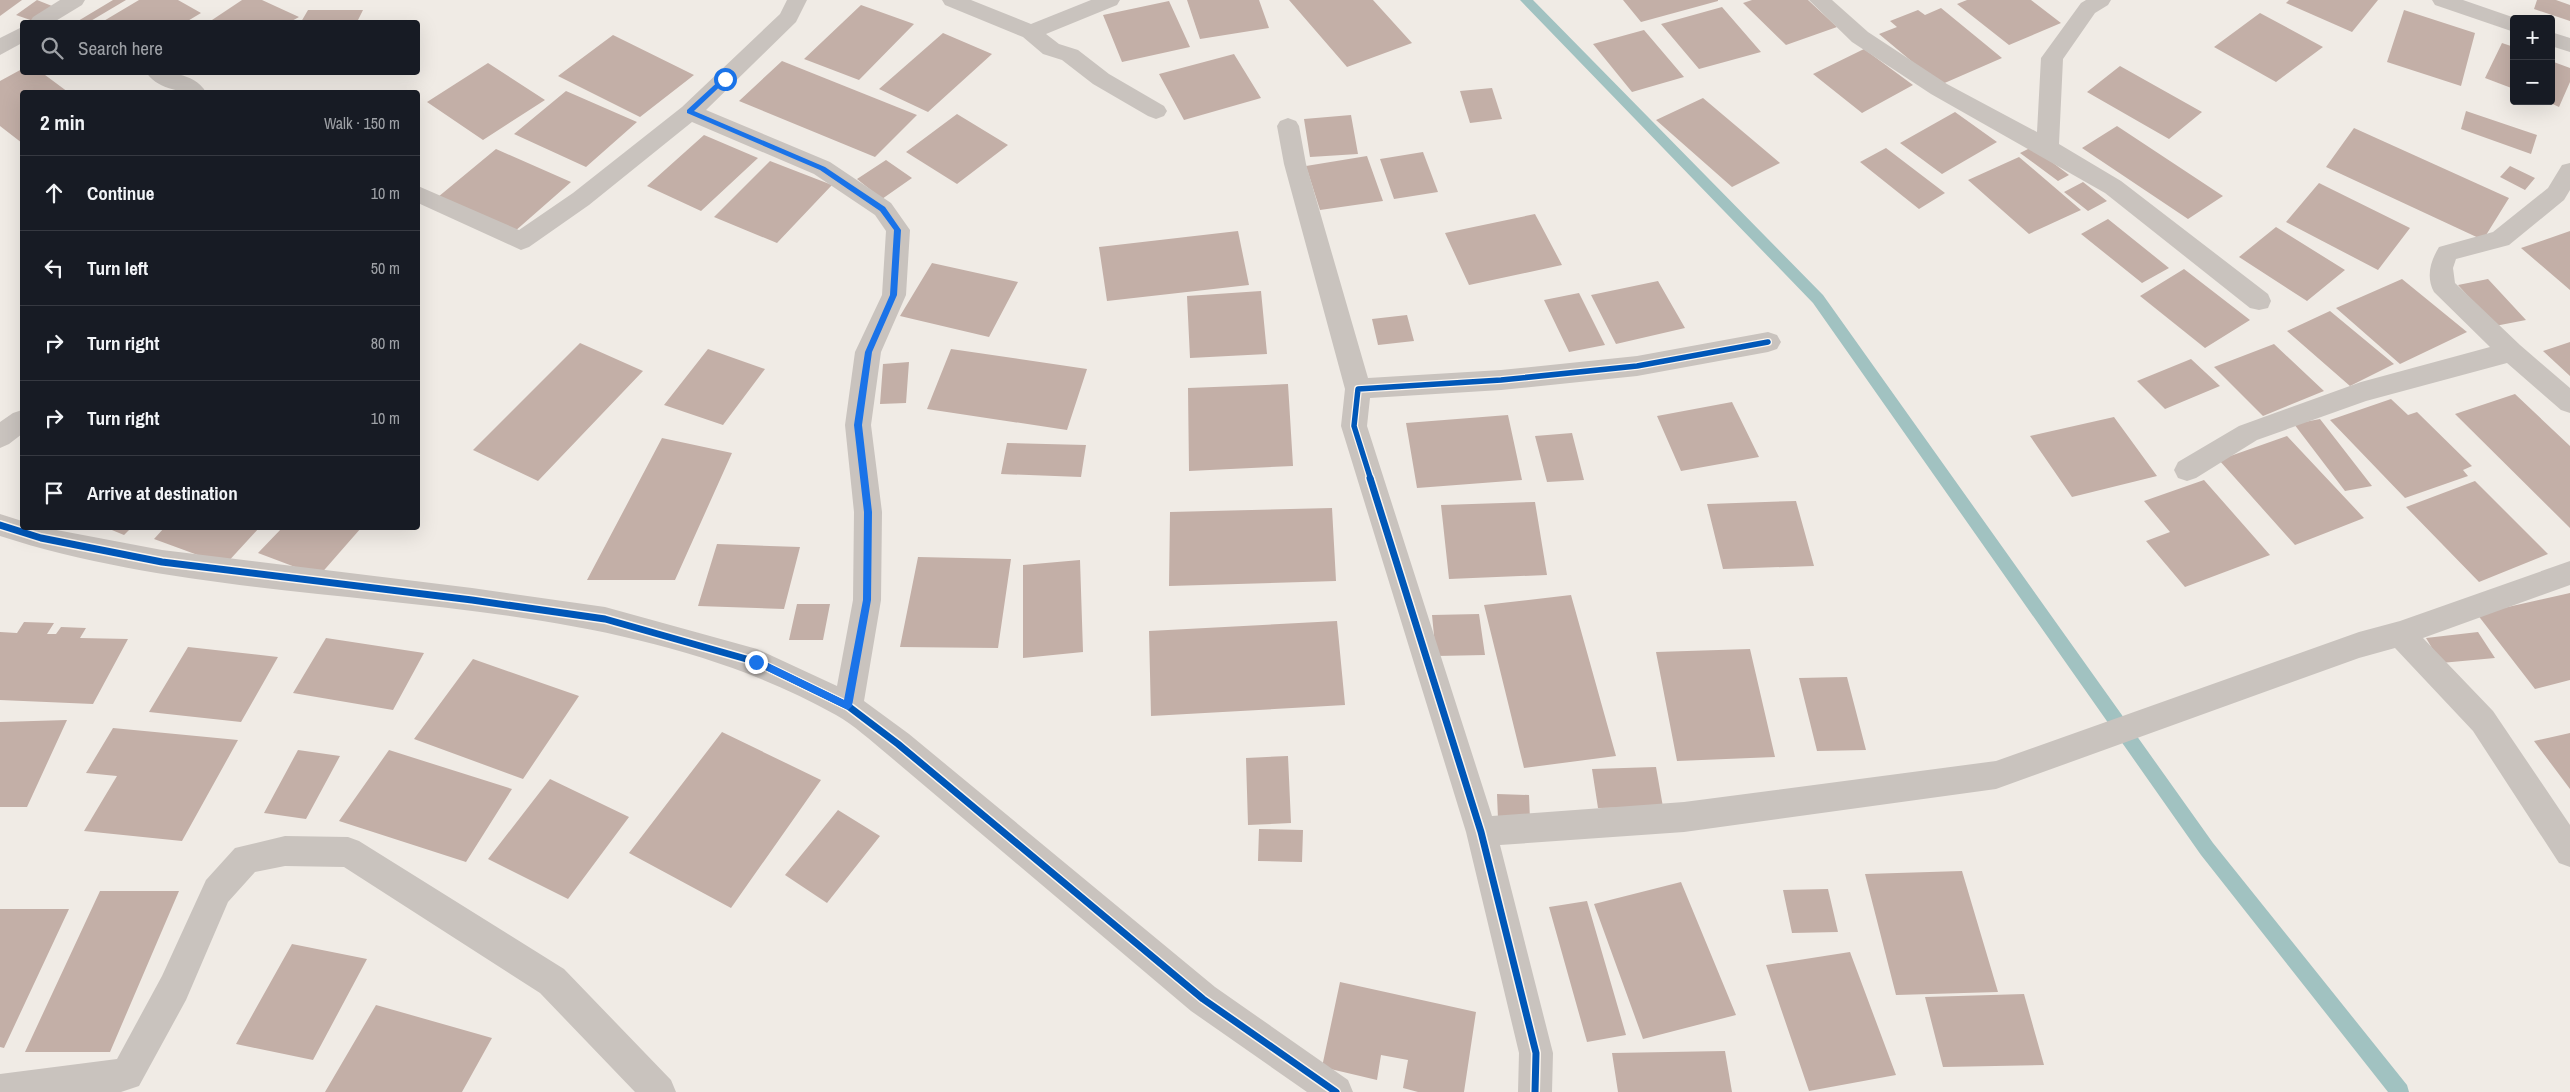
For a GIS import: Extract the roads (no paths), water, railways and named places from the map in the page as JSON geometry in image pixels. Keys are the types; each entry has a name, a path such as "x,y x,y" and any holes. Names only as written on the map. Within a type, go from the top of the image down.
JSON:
{"street":[{"path":"51,20 75,0"},
{"path":"952,0 1031,32 1051,49 1070,55 1101,79 1156,111"},
{"path":"1031,32 1110,0"},
{"path":"1820,0 1860,37 1939,89 2047,148 2113,187 2259,302"},
{"path":"2047,148 2052,58 2088,8 2101,0"},
{"path":"2442,0 2510,24"},
{"path":"420,195 521,241 580,199 690,112 789,17 794,1"},
{"path":"0,48 20,35"},
{"path":"2555,40 2570,45"},
{"path":"163,75 191,90"},
{"path":"690,112 822,168 883,209 898,230 894,295 868,352 858,425 868,512 867,600 848,706"},
{"path":"1288,126 1294,164 1358,389 1354,426 1481,832 1536,1053 1535,1092"},
{"path":"2570,171 2556,194 2501,238 2446,254 2441,268 2443,286 2512,352 2570,403"},
{"path":"1358,389 1501,380 1627,367 1768,342"},
{"path":"2188,470 2248,433 2267,426 2361,392 2459,364 2512,352"},
{"path":"0,437 20,422"},
{"path":"0,525 41,538 162,562 472,600 604,619 756,662 848,706 898,744 1203,998 1336,1092"},
{"path":"1481,832 1684,817 1996,775 2359,645 2400,634 2570,573"},
{"path":"2400,634 2483,721 2570,852"},
{"path":"0,1090 74,1083 126,1083 174,988 217,890 246,859 285,851 348,852 552,981 659,1092"}],"waterway":[{"path":"1526,0 1818,299 2207,849 2400,1092"}]}
